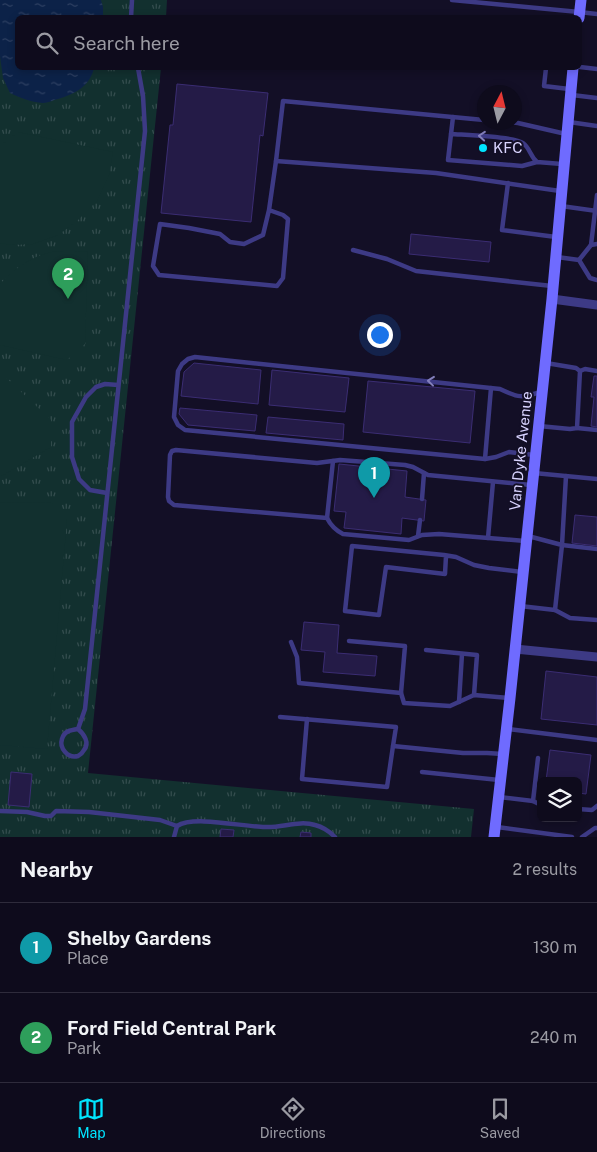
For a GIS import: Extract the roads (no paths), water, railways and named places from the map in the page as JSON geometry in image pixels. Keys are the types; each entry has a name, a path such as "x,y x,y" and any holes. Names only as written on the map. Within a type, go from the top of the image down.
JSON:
{"main road":[{"name":"Van Dyke Avenue","path":"495,832 552,300 573,70"}],"street":[{"path":"552,300 597,304"},
{"path":"515,649 597,657"}],"lane":[{"path":"131,15 132,0"},
{"path":"452,0 580,10 597,14"},
{"path":"582,67 597,69"},
{"path":"78,730 85,709 145,131 138,70"},
{"path":"546,70 544,86 597,98"},
{"path":"269,210 283,215 288,220 283,278 277,286 159,275 153,266 160,224 220,234 230,242 244,244 263,235 269,210 284,101 477,119"},
{"path":"453,117 448,160 522,166 537,162 564,164"},
{"path":"568,122 597,126"},
{"path":"522,125 566,134"},
{"path":"451,134 511,138 521,141 529,149 533,159 537,162"},
{"path":"276,161 436,173 561,191"},
{"path":"508,184 502,230 557,238"},
{"path":"579,260 594,244 597,195"},
{"path":"560,206 596,211"},
{"path":"354,250 388,259 416,271 553,286"},
{"path":"556,257 579,260"},
{"path":"579,260 590,278 597,280"},
{"path":"536,455 509,452 485,459 185,430 178,425 174,418 178,371 182,364 195,356 500,389 517,397 526,397 542,392"},
{"path":"545,363 576,368 580,371"},
{"path":"580,371 585,369 597,371"},
{"path":"576,428 580,371"},
{"path":"107,493 90,490 79,479 72,457 72,422 86,397 96,387 105,384 118,385"},
{"path":"485,459 490,388"},
{"path":"538,426 597,430"},
{"path":"327,518 174,505 168,501 170,455 176,450 317,463 340,460 405,465 428,475 532,486"},
{"path":"333,461 327,518 336,531 343,534 409,540 418,536 439,534 527,539 597,549"},
{"path":"422,499 424,473"},
{"path":"534,473 597,479"},
{"path":"555,610 562,545 566,476"},
{"path":"488,538 493,482"},
{"path":"418,536 420,520"},
{"path":"446,556 444,574 386,567 379,615 344,611 352,546 456,557 474,565 523,572"},
{"path":"520,606 555,610 570,618 597,620"},
{"path":"350,641 405,646 401,693 404,702 450,706 474,694 510,698"},
{"path":"291,642 297,657 299,683 401,693"},
{"path":"426,650 477,655 474,694"},
{"path":"459,702 462,654"},
{"path":"280,717 396,727 387,787 302,779 307,720"},
{"path":"507,729 597,740"},
{"path":"78,730 86,739 86,747 78,756 73,756 66,753 61,747 62,739 64,734 69,731 78,730"},
{"path":"393,746 463,753 504,754"},
{"path":"533,801 538,758"},
{"path":"422,772 501,780"},
{"path":"499,796 537,803"},
{"path":"582,809 592,810 597,806"},
{"path":"0,810 27,812 45,816 51,816 56,811 89,812 160,820 177,826"},
{"path":"174,837 177,826 182,822 195,821 265,827 306,823 317,825 335,837"},
{"path":"582,837 597,828"},
{"path":"495,832 572,837"}],"water":[{"path":"0,0 101,0 103,15 15,15 15,70 93,70 89,80 70,95 45,103 30,101 10,93 3,78 0,56"}],"place":[{"name":"KFC","path":"483,148"},
{"name":"Ford Field Central Park","path":"68,299"},
{"name":"Shelby Gardens","path":"374,498"}]}
